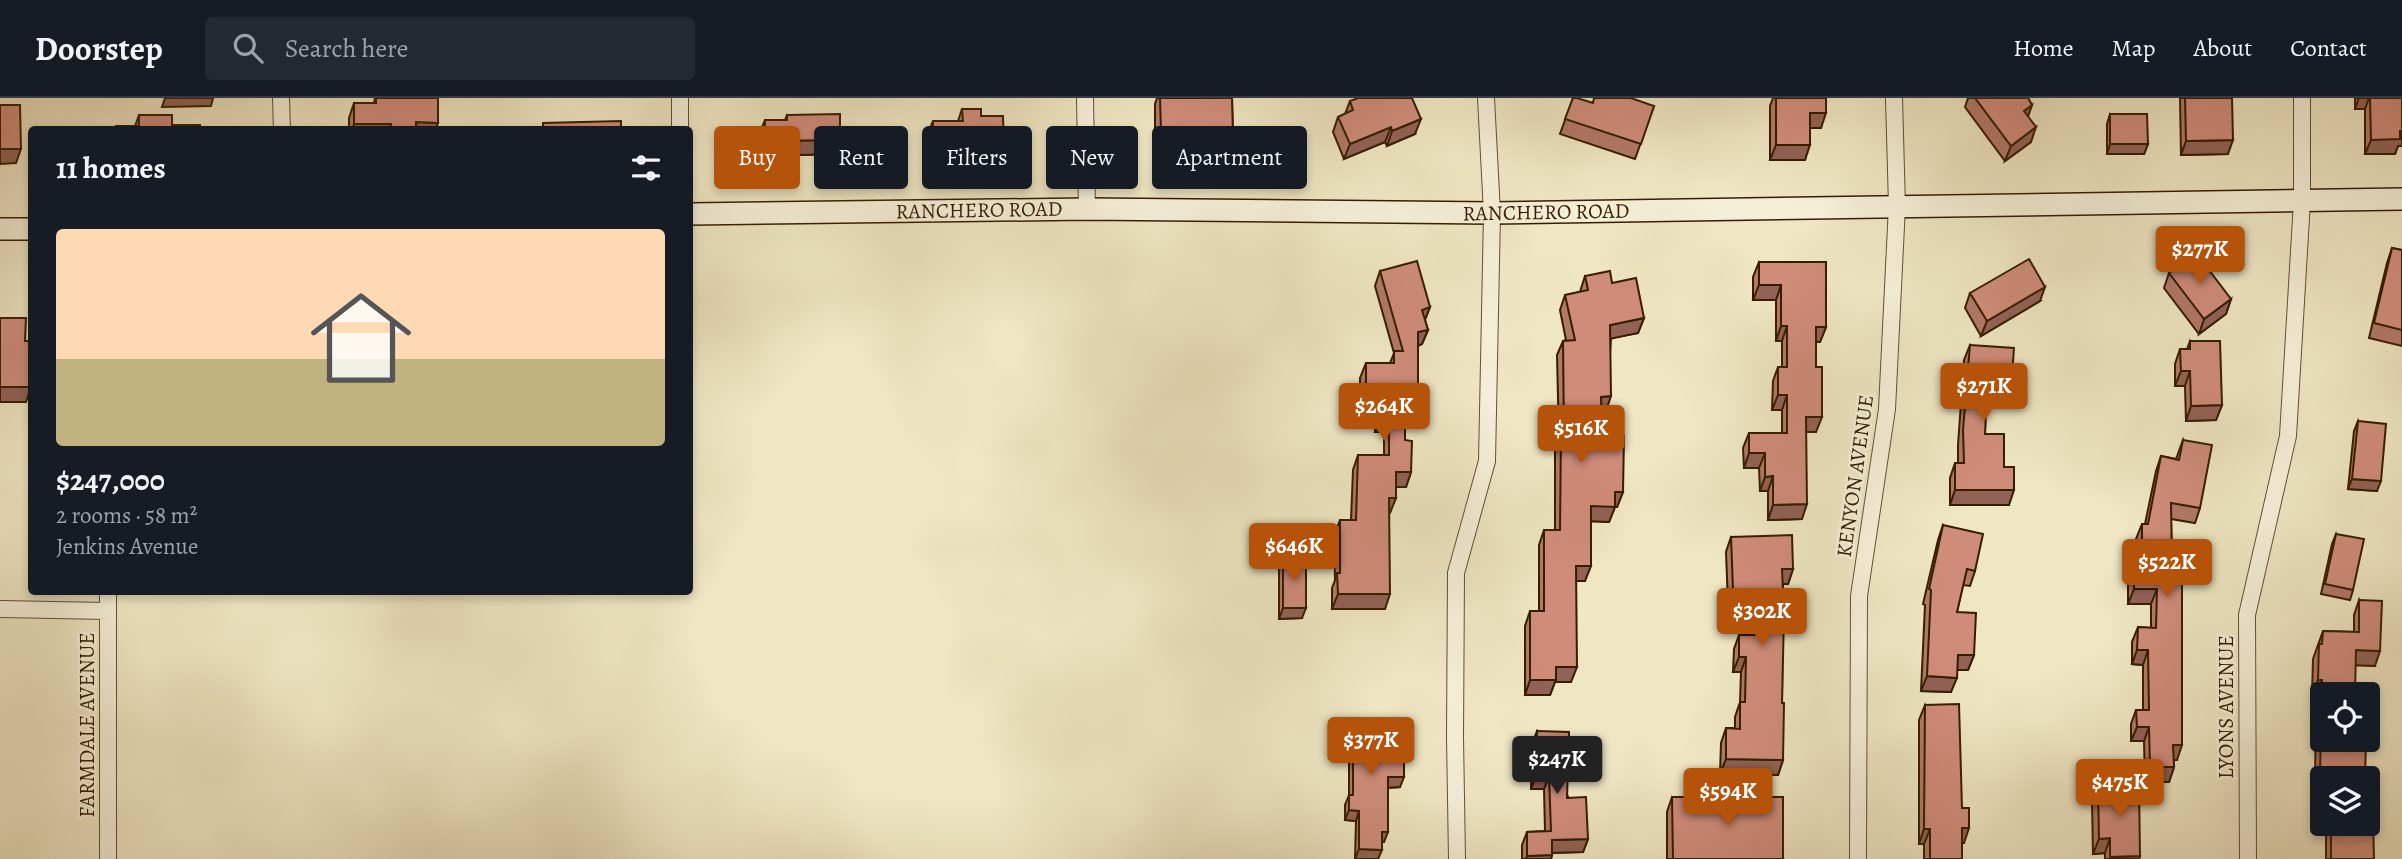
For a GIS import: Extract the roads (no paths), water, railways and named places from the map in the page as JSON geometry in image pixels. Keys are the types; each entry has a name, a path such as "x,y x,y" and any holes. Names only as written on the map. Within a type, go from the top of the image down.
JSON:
{"main road":[{"name":"RANCHERO ROAD","path":"693,214 1087,209 1492,213 2402,199"},
{"path":"0,229 28,229"}],"street":[{"path":"281,98 282,126"},
{"path":"680,98 680,126"},
{"path":"1085,98 1087,209"},
{"path":"1457,859 1457,573 1487,461 1492,213 1486,98"},
{"name":"KENYON AVENUE","path":"1858,859 1859,596 1887,409 1897,206 1894,98"},
{"name":"LYONS AVENUE","path":"2248,859 2247,615 2288,436 2302,201 2302,98"},
{"name":"FARMDALE AVENUE","path":"108,595 108,859"},
{"path":"0,610 108,611"}]}
